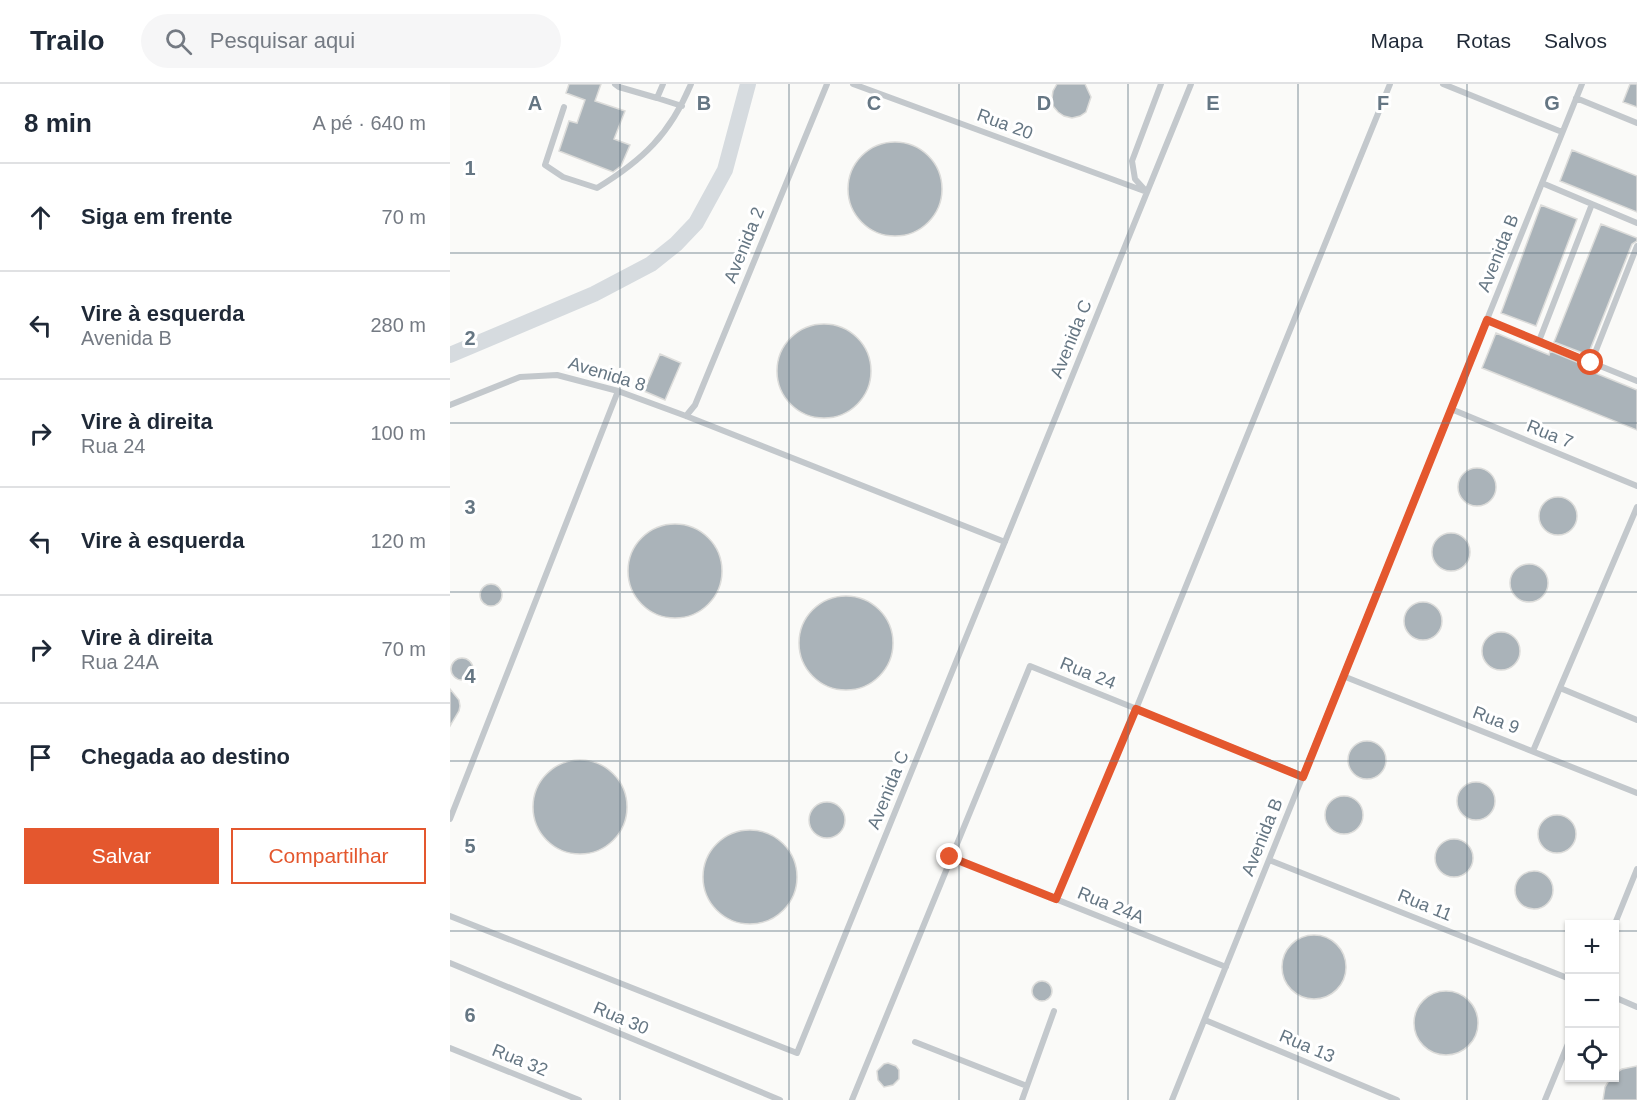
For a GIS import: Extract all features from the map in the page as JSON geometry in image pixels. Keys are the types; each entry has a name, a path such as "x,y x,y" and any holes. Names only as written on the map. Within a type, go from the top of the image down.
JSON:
{"main road":[{"path":"450,355 594,294 651,264 676,244 696,223 725,170 748,84"}],"lane":[{"path":"615,84 682,106"},
{"path":"657,98 663,84"},
{"path":"564,107 545,165 563,177 597,188 623,172 660,140 682,106 691,84"},
{"name":"Avenida 2","path":"686,416 695,405 827,84"},
{"name":"Rua 20","path":"853,84 1147,192"},
{"path":"1147,192 1135,179 1132,161 1161,84"},
{"name":"Avenida C","path":"450,916 797,1053 1191,84"},
{"path":"1056,899 1136,709 1389,84"},
{"path":"1443,84 1562,132"},
{"name":"Avenida B","path":"1172,1100 1582,84"},
{"path":"1576,98 1637,123"},
{"path":"1542,183 1637,223"},
{"path":"1539,341 1593,204"},
{"path":"1591,363 1637,246"},
{"path":"1487,320 1637,381"},
{"name":"Avenida 8","path":"450,405 520,377 557,375 618,391 686,416 1005,542"},
{"path":"450,819 618,391"},
{"name":"Rua 7","path":"1451,409 1637,486"},
{"path":"1533,751 1637,507"},
{"name":"Rua 24","path":"950,857 1030,666 1303,777"},
{"name":"Rua 9","path":"1343,676 1637,793"},
{"path":"1560,688 1637,720"},
{"path":"852,1100 950,857"},
{"name":"Rua 24A","path":"950,857 1226,967"},
{"name":"Rua 11","path":"1269,860 1565,977"},
{"path":"1616,920 1637,868"},
{"name":"Rua 30","path":"450,963 780,1100"},
{"path":"1619,999 1637,1007"},
{"path":"1022,1100 1054,1011"},
{"name":"Rua 13","path":"1205,1020 1397,1100"},
{"path":"915,1042 1027,1086"},
{"name":"Rua 32","path":"450,1048 579,1100"},
{"path":"1545,1100 1565,1049"}],"building":[{"path":"569,84 601,84 595,101 625,111 614,139 630,145 621,166 613,172 559,151 569,121 577,123 585,100 566,93"},
{"path":"1057,84 1085,84 1091,97 1086,112 1072,118 1058,112 1053,106 1052,98"},
{"path":"1630,84 1637,84 1637,107 1623,102"},
{"path":"895,142 913,146 928,156 938,171 942,189 938,207 928,222 913,232 895,236 877,232 862,222 852,207 848,189 852,171 862,156 877,146"},
{"path":"1572,150 1637,176 1637,212 1560,181"},
{"path":"1541,205 1577,219 1536,326 1501,313"},
{"path":"1601,224 1637,238 1637,241 1632,244 1588,355 1554,342"},
{"path":"824,324 842,328 857,338 867,353 871,371 867,389 857,404 842,414 824,418 806,414 791,404 781,389 777,371 781,353 791,338 806,328"},
{"path":"1496,333 1549,355 1550,351 1584,365 1583,368 1637,390 1637,430 1482,368"},
{"path":"660,354 681,363 665,400 644,391"},
{"path":"1477,468 1491,473 1496,487 1491,501 1477,506 1463,501 1458,487 1463,473"},
{"path":"1558,497 1572,502 1577,516 1572,530 1558,535 1544,530 1539,516 1544,502"},
{"path":"675,524 693,528 708,538 718,553 722,571 718,589 708,604 693,614 675,618 657,614 642,604 632,589 628,571 632,553 642,538 657,528"},
{"path":"1451,533 1465,538 1470,552 1465,566 1451,571 1437,566 1432,552 1437,538"},
{"path":"1529,564 1543,569 1548,583 1543,597 1529,602 1515,597 1510,583 1515,569"},
{"path":"491,584 499,587 502,595 499,603 491,606 483,603 480,595 483,587"},
{"path":"846,596 864,600 879,610 889,625 893,643 889,661 879,676 864,686 846,690 828,686 813,676 803,661 799,643 803,625 813,610 828,600"},
{"path":"1423,602 1437,607 1442,621 1437,635 1423,640 1409,635 1404,621 1409,607"},
{"path":"1501,632 1515,637 1520,651 1515,665 1501,670 1487,665 1482,651 1487,637"},
{"path":"462,658 470,661 473,669 470,677 462,680 454,677 451,669 454,661"},
{"path":"450,689 459,700 460,706 450,726"},
{"path":"1367,741 1381,746 1386,760 1381,774 1367,779 1353,774 1348,760 1353,746"},
{"path":"580,760 598,764 613,774 623,789 627,807 623,825 613,840 598,850 580,854 562,850 547,840 537,825 533,807 537,789 547,774 562,764"},
{"path":"1476,782 1490,787 1495,801 1490,815 1476,820 1462,815 1457,801 1462,787"},
{"path":"1344,796 1358,801 1363,815 1358,829 1344,834 1330,829 1325,815 1330,801"},
{"path":"827,802 840,807 845,820 840,833 827,838 814,833 809,820 814,807"},
{"path":"1557,815 1571,820 1576,834 1571,848 1557,853 1543,848 1538,834 1543,820"},
{"path":"750,830 768,834 783,844 793,859 797,877 793,895 783,910 768,920 750,924 732,920 717,910 707,895 703,877 707,859 717,844 732,834"},
{"path":"1454,839 1468,844 1473,858 1468,872 1454,877 1440,872 1435,858 1440,844"},
{"path":"1534,871 1548,876 1553,890 1548,904 1534,909 1520,904 1515,890 1520,876"},
{"path":"1314,935 1332,941 1340,949 1346,967 1340,985 1332,993 1314,999 1296,993 1288,985 1282,967 1288,949 1296,941"},
{"path":"1042,981 1049,984 1052,991 1049,998 1042,1001 1035,998 1032,991 1035,984"},
{"path":"1446,991 1469,1000 1478,1023 1469,1046 1446,1055 1423,1046 1414,1023 1423,1000"},
{"path":"888,1063 899,1070 899,1079 893,1085 884,1087 878,1080 877,1071"},
{"path":"1637,1066 1637,1100 1603,1100 1608,1082 1619,1082 1619,1071"}],"route":[{"path":"950,857 1056,899 1136,709 1303,777 1487,320 1591,363"}]}
